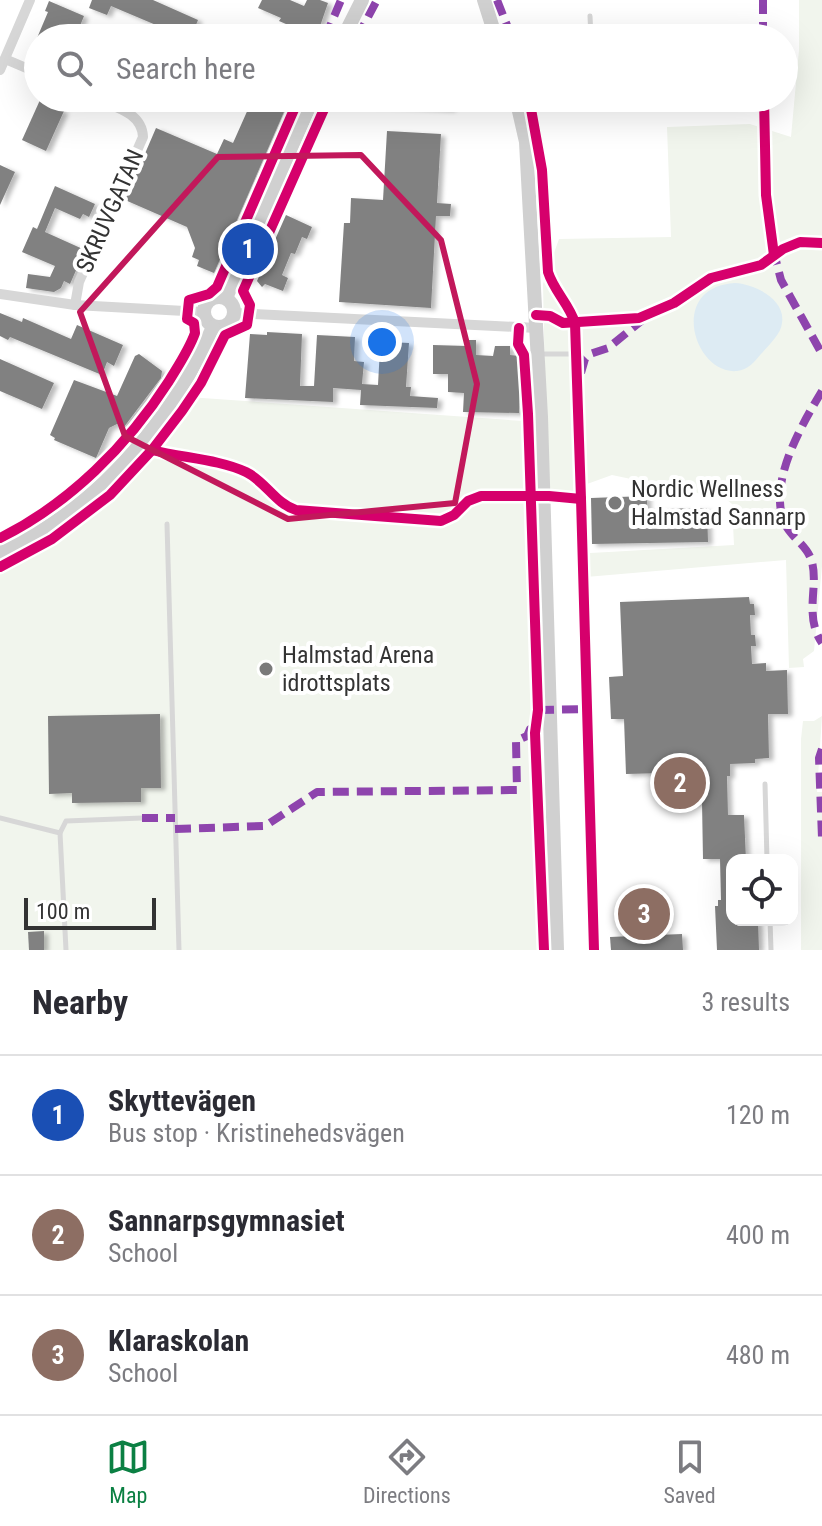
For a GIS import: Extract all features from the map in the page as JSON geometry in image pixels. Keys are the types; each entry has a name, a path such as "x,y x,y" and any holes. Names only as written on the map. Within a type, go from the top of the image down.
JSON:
{"street":[{"path":"0,70 30,0"},
{"path":"350,24 362,0"},
{"path":"484,0 492,24"},
{"path":"5,59 24,67"},
{"name":"SKRUVGATAN","path":"75,305 79,282 143,137 141,124 127,112"},
{"path":"226,298 307,112"},
{"path":"519,112 526,142 537,328 557,950"},
{"path":"0,294 75,305 203,312"},
{"path":"212,298 226,298 232,304 234,313 228,325 213,327 203,312 206,304 212,298"},
{"path":"234,313 537,328"},
{"path":"0,552 44,529 72,509 150,432 178,395 203,352 213,327"}],"lane":[{"path":"590,16 590,24"},
{"path":"538,354 572,354"},
{"path":"167,524 179,950"},
{"path":"765,784 767,854"},
{"path":"0,818 60,833"},
{"path":"66,950 60,833 66,821 142,818"},
{"path":"770,926 771,950"}],"highlighted area":[{"path":"361,155 441,240 477,384 455,503 288,519 125,436 80,312 218,157"}],"shaded area":[{"path":"799,0 822,0 822,566 814,651 803,659 804,667 789,668 786,560 586,577 590,553 734,545 732,504 726,499 612,475 587,484 573,495 547,491 543,284 559,239 671,237 667,127 750,124 791,137 793,112 798,112"},
{"path":"735,283 767,294 782,314 781,327 774,339 750,365 737,371 722,369 709,360 694,330 694,314 701,299 714,288"},
{"name":"Halmstad Arena idrottsplats","path":"188,397 523,421 541,950 0,950 0,560 39,541 85,508 140,456"},
{"path":"822,716 817,792 822,792 822,950 801,950 801,739 803,721 814,721"}],"building":[{"path":"92,0 153,0 198,20 196,24 154,24 111,6 107,15 89,8"},
{"path":"262,0 290,0 304,6 307,0 328,3 321,24 286,24 279,21 281,18 258,8"},
{"path":"49,1 84,16 81,24 43,24 48,12 45,11"},
{"path":"35,112 64,112 46,151 22,140"},
{"path":"247,112 284,112 214,273 197,266 199,260 192,257 195,248 187,227 125,200 156,128 217,154 224,139 233,143"},
{"path":"387,131 441,134 437,203 451,204 450,216 436,216 431,308 339,302 344,223 350,223 351,198 383,200"},
{"path":"0,165 15,172 0,205"},
{"path":"55,186 95,204 89,217 83,214 80,219 55,208 45,232 85,250 70,284 64,281 61,288 54,292 26,288 28,274 50,277 55,266 22,252 33,227 37,229"},
{"path":"286,215 312,227 307,239 302,237 295,254 291,253 282,275 288,278 283,291 265,284 262,287 257,281 268,257 266,254"},
{"path":"0,313 22,322 23,318 71,339 77,325 123,345 114,366 107,362 102,375 10,337 8,340 0,336"},
{"path":"267,332 302,334 300,386 314,386 317,335 355,337 354,361 364,362 362,384 378,385 380,348 388,348 389,342 409,343 406,387 411,387 410,396 438,398 437,408 360,405 361,390 333,388 333,402 245,398 250,334 267,335"},
{"path":"467,340 476,340 476,355 493,356 495,346 510,346 510,355 520,356 519,413 463,412 464,393 448,392 448,374 433,374 433,345 467,346"},
{"path":"139,354 162,371 161,378 124,427 117,424 109,428 96,458 54,440 50,435 74,380 117,396 135,356"},
{"path":"0,359 54,383 42,409 0,391"},
{"path":"647,496 647,509 707,508 708,542 592,544 591,498"},
{"path":"749,597 750,604 754,604 755,615 750,615 751,635 755,635 756,646 751,646 752,664 766,663 766,671 787,670 788,714 768,714 769,758 755,759 755,763 730,764 730,776 727,776 728,815 744,815 746,854 726,854 726,926 758,926 759,950 717,950 715,906 721,900 720,859 703,859 702,802 665,804 664,773 626,774 624,719 611,719 609,677 623,676 620,602"},
{"path":"160,714 161,788 141,788 141,802 72,803 72,793 49,794 48,716"},
{"path":"44,931 44,950 29,950 28,932"},
{"path":"682,934 683,950 611,950 610,937"}],"marked path":[{"path":"331,24 341,0"},
{"path":"364,24 377,0"},
{"path":"497,0 506,24"},
{"path":"763,0 763,24"},
{"path":"773,249 781,280 822,354"},
{"path":"581,373 590,354 608,348 645,318"},
{"path":"822,391 796,438 780,491 785,524 811,559 814,622 822,643"},
{"path":"538,710 587,709"},
{"path":"175,829 265,826 317,792 517,790 516,741 527,736 530,729 536,726"},
{"path":"822,749 819,758 822,838"},
{"path":"142,818 175,818"}],"cycle path":[{"path":"0,538 50,508 95,471 153,405 187,352 195,333 194,323 187,319 189,300 209,294 217,287 293,112"},
{"path":"0,567 52,539 110,495 152,450 182,411 201,383 225,335 247,325 250,305 243,291 323,112"},
{"path":"152,450 224,464 246,472 282,503 296,510 441,521 454,515 468,501 481,496 581,499 575,323 548,272 542,170 532,112"},
{"path":"764,112 766,195 774,255"},
{"path":"536,315 550,316 563,323 639,318 674,303 711,278 761,265 783,249 800,242 822,243"},
{"path":"519,328 518,344 524,355 528,414 538,710 535,733 544,950"},
{"path":"581,499 594,950"}],"place":[{"name":"Skyttevägen","path":"248,249"},
{"name":"Nordic Wellness Halmstad Sannarp","path":"615,503"},
{"name":"Halmstad Arena idrottsplats","path":"266,669"},
{"name":"Sannarpsgymnasiet","path":"680,783"},
{"name":"Klaraskolan","path":"644,914"}]}
